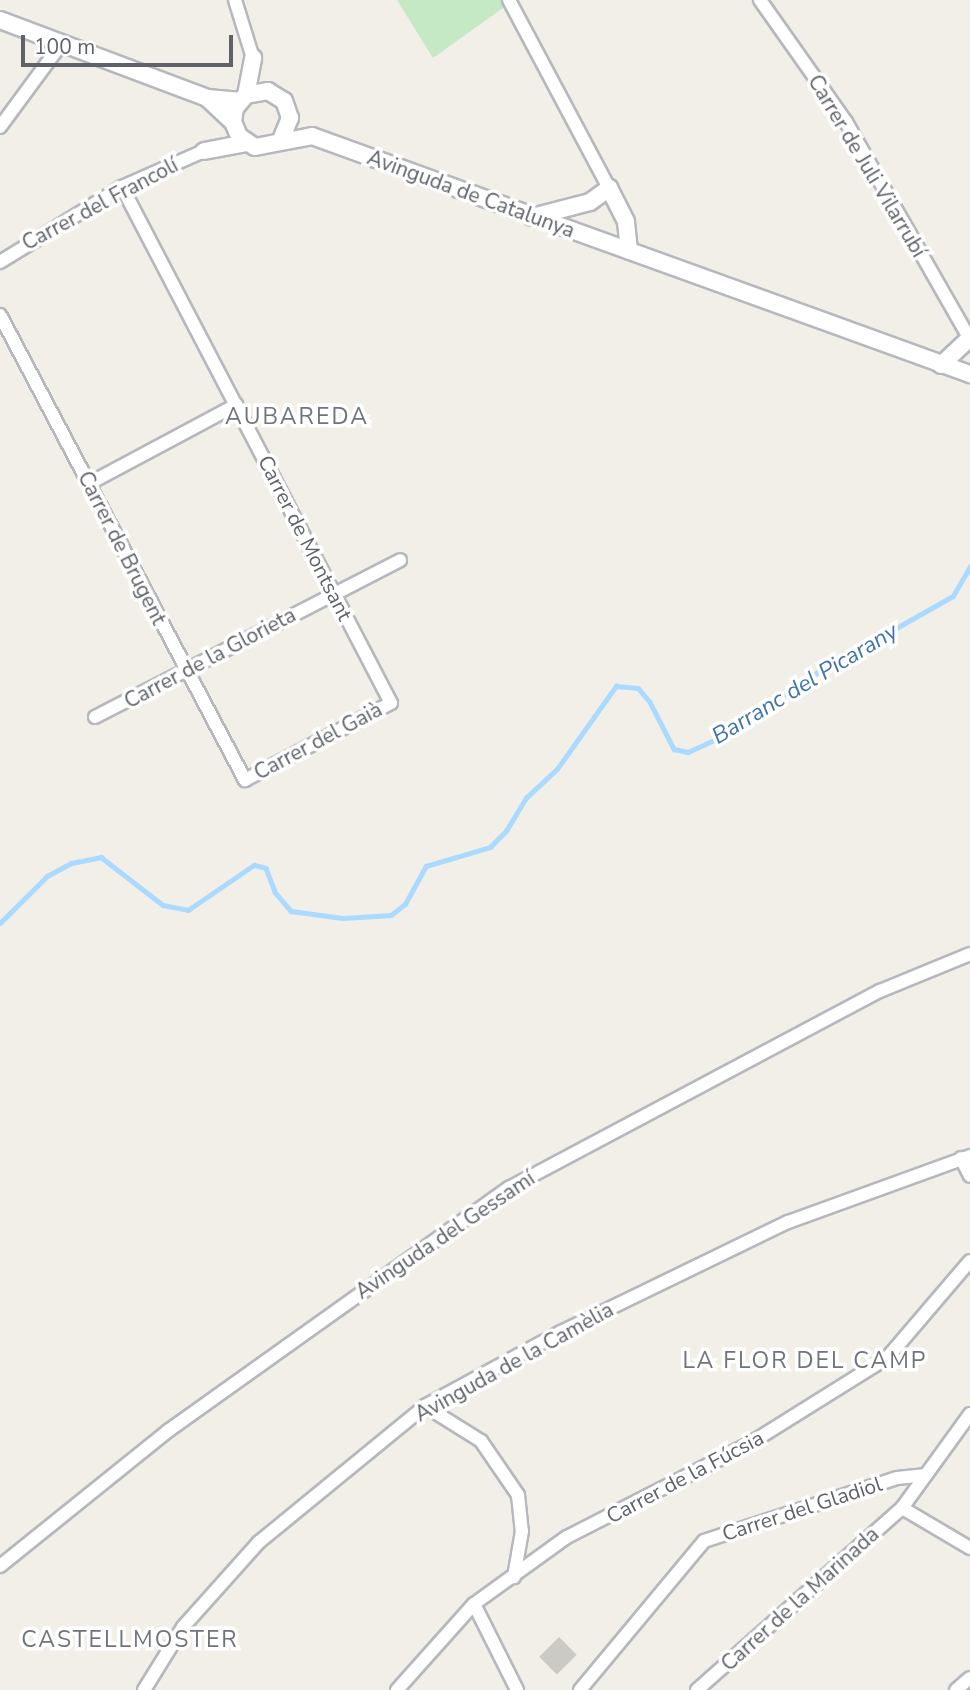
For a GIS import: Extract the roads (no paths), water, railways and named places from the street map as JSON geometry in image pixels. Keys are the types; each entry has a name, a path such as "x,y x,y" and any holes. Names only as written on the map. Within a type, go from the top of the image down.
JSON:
{"street":[{"path":"235,0 253,58 268,91 285,101 289,110 312,136"},
{"path":"509,0 626,222 629,251"},
{"name":"Carrer de Juli Vilarrubí","path":"760,0 846,122 969,337"},
{"path":"0,20 207,98 242,98 268,91"},
{"path":"0,127 62,43"},
{"path":"204,151 234,125 253,58"},
{"path":"207,98 234,125 247,143"},
{"path":"281,140 289,126 289,110"},
{"path":"204,151 247,143 264,147 281,140 312,136"},
{"name":"Avinguda de Catalunya","path":"312,136 970,374"},
{"name":"Carrer del Francolí","path":"0,262 122,187 204,151"},
{"name":"Carrer de Montsant","path":"122,187 391,703"},
{"path":"532,217 590,202 609,188"},
{"path":"590,202 626,222"},
{"name":"Carrer de Brugent","path":"0,315 245,780"},
{"path":"941,365 969,337"},
{"path":"90,482 236,405"},
{"name":"Carrer de la Glorieta","path":"95,717 186,672 333,592 400,560"},
{"name":"Carrer del Gaià","path":"245,780 391,703"},
{"name":"Avinguda del Gessamí","path":"0,1566 168,1431 509,1188 880,991 970,954"},
{"path":"966,1157 970,1176"},
{"name":"Avinguda de la Camèlia","path":"144,1690 183,1627 259,1542 425,1406 561,1332 788,1222 966,1157"},
{"name":"Carrer de la Fúcsia","path":"397,1690 474,1604 567,1537 660,1493 888,1357 970,1261"},
{"path":"425,1406 481,1441 519,1495 522,1531 514,1577"},
{"name":"Carrer de la Marinada","path":"697,1690 902,1508 970,1414"},
{"name":"Carrer del Gladiol","path":"580,1690 704,1541 897,1478 926,1475"},
{"path":"902,1508 970,1548"},
{"path":"474,1604 517,1690"},
{"path":"956,1690 970,1678"}],"waterway":[{"name":"Barranc del Picarany","path":"0,923 47,876 71,863 101,857 163,905 188,910 254,865 266,868 275,892 291,911 343,918 391,915 405,904 426,866 490,847 506,831 526,798 557,769 616,686 638,688 650,702 674,749 688,752 738,729 804,680 953,596 970,567"}],"district":[{"name":"AUBAREDA","path":"297,417"},
{"name":"LA FLOR DEL CAMP","path":"805,1361"},
{"name":"CASTELLMOSTER","path":"130,1640"}]}
